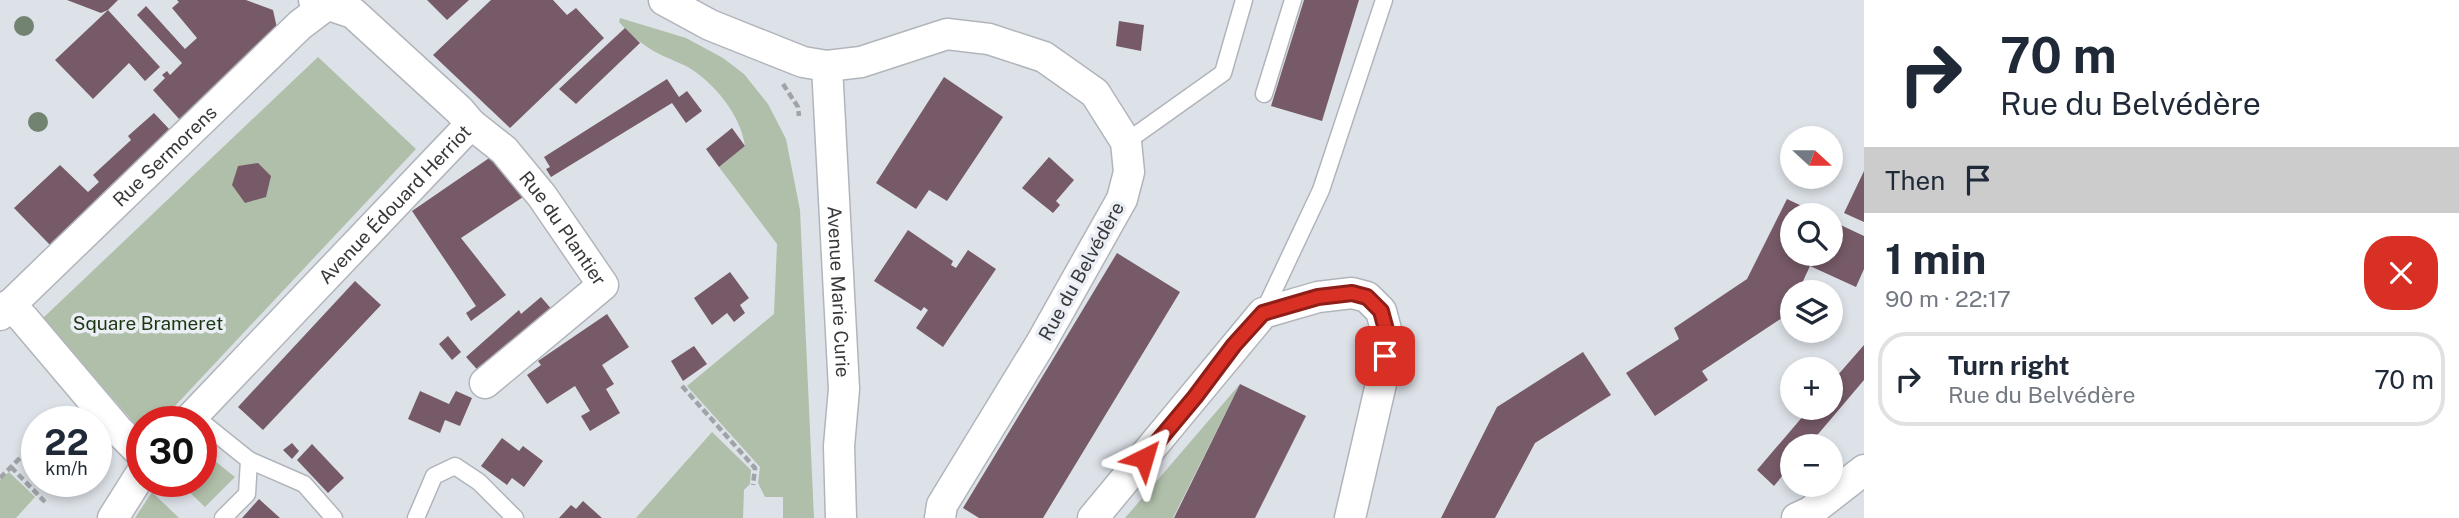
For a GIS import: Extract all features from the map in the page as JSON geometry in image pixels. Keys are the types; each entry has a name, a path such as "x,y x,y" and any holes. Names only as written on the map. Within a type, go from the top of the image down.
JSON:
{"street":[{"name":"Rue du Belvédère","path":"664,0 745,39 803,62 827,66 861,62 947,34 989,39 1044,57 1096,93 1126,142 1129,172 1122,199 1041,343 942,505 940,518"},
{"name":"Avenue Édouard Herriot","path":"203,406 471,124 353,13 324,2"},
{"name":"Rue Sermorens","path":"4,310 324,2"},
{"name":"Avenue Marie Curie","path":"827,66 844,389 839,446 841,518"},
{"name":"Rue du Plantier","path":"471,124 505,150 542,196 603,285 485,383"},
{"path":"1093,518 1263,313 1318,297 1352,293 1367,297 1381,311 1388,337 1383,375 1350,518"},
{"path":"4,310 23,318 126,438"},
{"path":"1797,518 1810,512 1864,470"},
{"path":"113,518 126,497"}],"lane":[{"path":"1126,142 1223,73 1244,0"},
{"path":"1264,94 1293,0"},
{"path":"1263,313 1321,190 1384,0"},
{"path":"217,430 249,460 303,484 334,518"},
{"path":"223,518 247,494 249,460"},
{"path":"416,518 435,476 454,466 479,481 515,518"}],"path":[{"path":"682,386 755,468 753,485"},
{"path":"0,478 21,457"},
{"path":"11,467 45,502"}],"green space":[{"path":"620,18 686,38 723,58 744,74 768,104 786,139 800,210 814,518 783,518 783,497 765,497 758,483 760,467 687,386 774,314 777,244 719,167 745,146 738,123 724,100 706,80 686,66 658,54 640,42 619,22"},
{"name":"Square Brameret","path":"318,57 416,149 175,406 126,406 126,414 43,318"},
{"path":"1240,384 1173,518 1125,518"},
{"path":"712,432 751,470 750,484 744,490 743,518 636,518"},
{"path":"217,463 235,477 217,495"},
{"path":"9,472 21,484 21,497 35,497 16,518 0,518 0,480"},
{"path":"149,497 157,497 179,518 135,518"},
{"path":"195,497 215,497 205,507"}],"building":[{"path":"67,0 118,0 101,13"},
{"path":"177,0 246,0 273,10 277,28 180,120 153,90 165,78 162,75 167,71 170,75 182,63 137,15 146,6 185,49 197,38 172,8 179,2"},
{"path":"427,0 469,0 447,20"},
{"path":"491,0 553,0 567,15 576,8 604,38 510,128 433,55"},
{"path":"1304,0 1359,0 1322,121 1271,106"},
{"path":"108,10 160,67 145,81 129,63 93,99 55,60"},
{"path":"1119,21 1144,25 1141,51 1116,46"},
{"path":"625,28 640,43 576,104 559,89"},
{"path":"944,77 1003,117 947,201 929,190 916,209 876,183"},
{"path":"667,79 679,97 687,91 702,111 686,123 672,103 551,177 546,169 550,167 544,157"},
{"path":"154,113 170,130 50,245 14,208 60,165 88,192 99,182 93,175 131,140 128,136"},
{"path":"732,128 745,146 719,167 706,149"},
{"path":"495,154 526,195 461,238 506,295 471,321 466,313 476,306 412,211"},
{"path":"1049,157 1074,180 1056,201 1060,205 1053,213 1022,188"},
{"path":"258,163 271,176 266,197 245,203 232,185 238,166"},
{"path":"1864,171 1864,222 1844,213"},
{"path":"1780,213 1780,266 1810,266 1804,280 1780,280 1780,319 1702,371 1708,380 1655,416 1626,373 1679,339 1674,328 1747,279"},
{"path":"1843,226 1864,236 1864,269 1856,287 1810,266 1843,266"},
{"path":"908,230 953,261 951,265 956,268 968,250 996,269 943,347 916,328 928,310 924,307 921,311 874,281"},
{"path":"1117,253 1180,292 1043,518 979,518 963,508"},
{"path":"730,272 749,298 740,305 745,313 734,322 727,313 712,325 694,298"},
{"path":"355,281 381,305 263,430 238,407"},
{"path":"541,297 554,312 483,376 466,357 519,310 521,314"},
{"path":"607,314 629,347 602,365 614,384 606,389 620,413 590,431 581,416 590,411 575,386 547,404 527,375 541,365 538,361"},
{"path":"448,336 461,352 452,360 439,344"},
{"path":"1864,345 1864,380 1843,405 1843,369"},
{"path":"694,346 707,364 683,381 671,361"},
{"path":"1583,352 1611,395 1535,443 1495,518 1441,518 1497,407"},
{"path":"1240,384 1306,416 1255,518 1174,518"},
{"path":"420,391 449,404 456,391 472,398 460,426 445,420 440,433 408,419"},
{"path":"1800,420 1830,420 1818,434 1788,434"},
{"path":"502,438 519,451 523,446 543,461 524,487 512,478 507,485 481,466"},
{"path":"292,443 299,451 292,459 283,450"},
{"path":"1780,443 1780,479 1774,486 1757,470"},
{"path":"312,444 344,478 328,493 297,460"},
{"path":"259,499 280,518 242,518"},
{"path":"583,501 602,518 559,518 571,505 576,509"}],"route":[{"path":"1144,458 1234,345 1263,313 1318,297 1352,293 1367,297 1381,311 1388,337 1385,356"}]}
